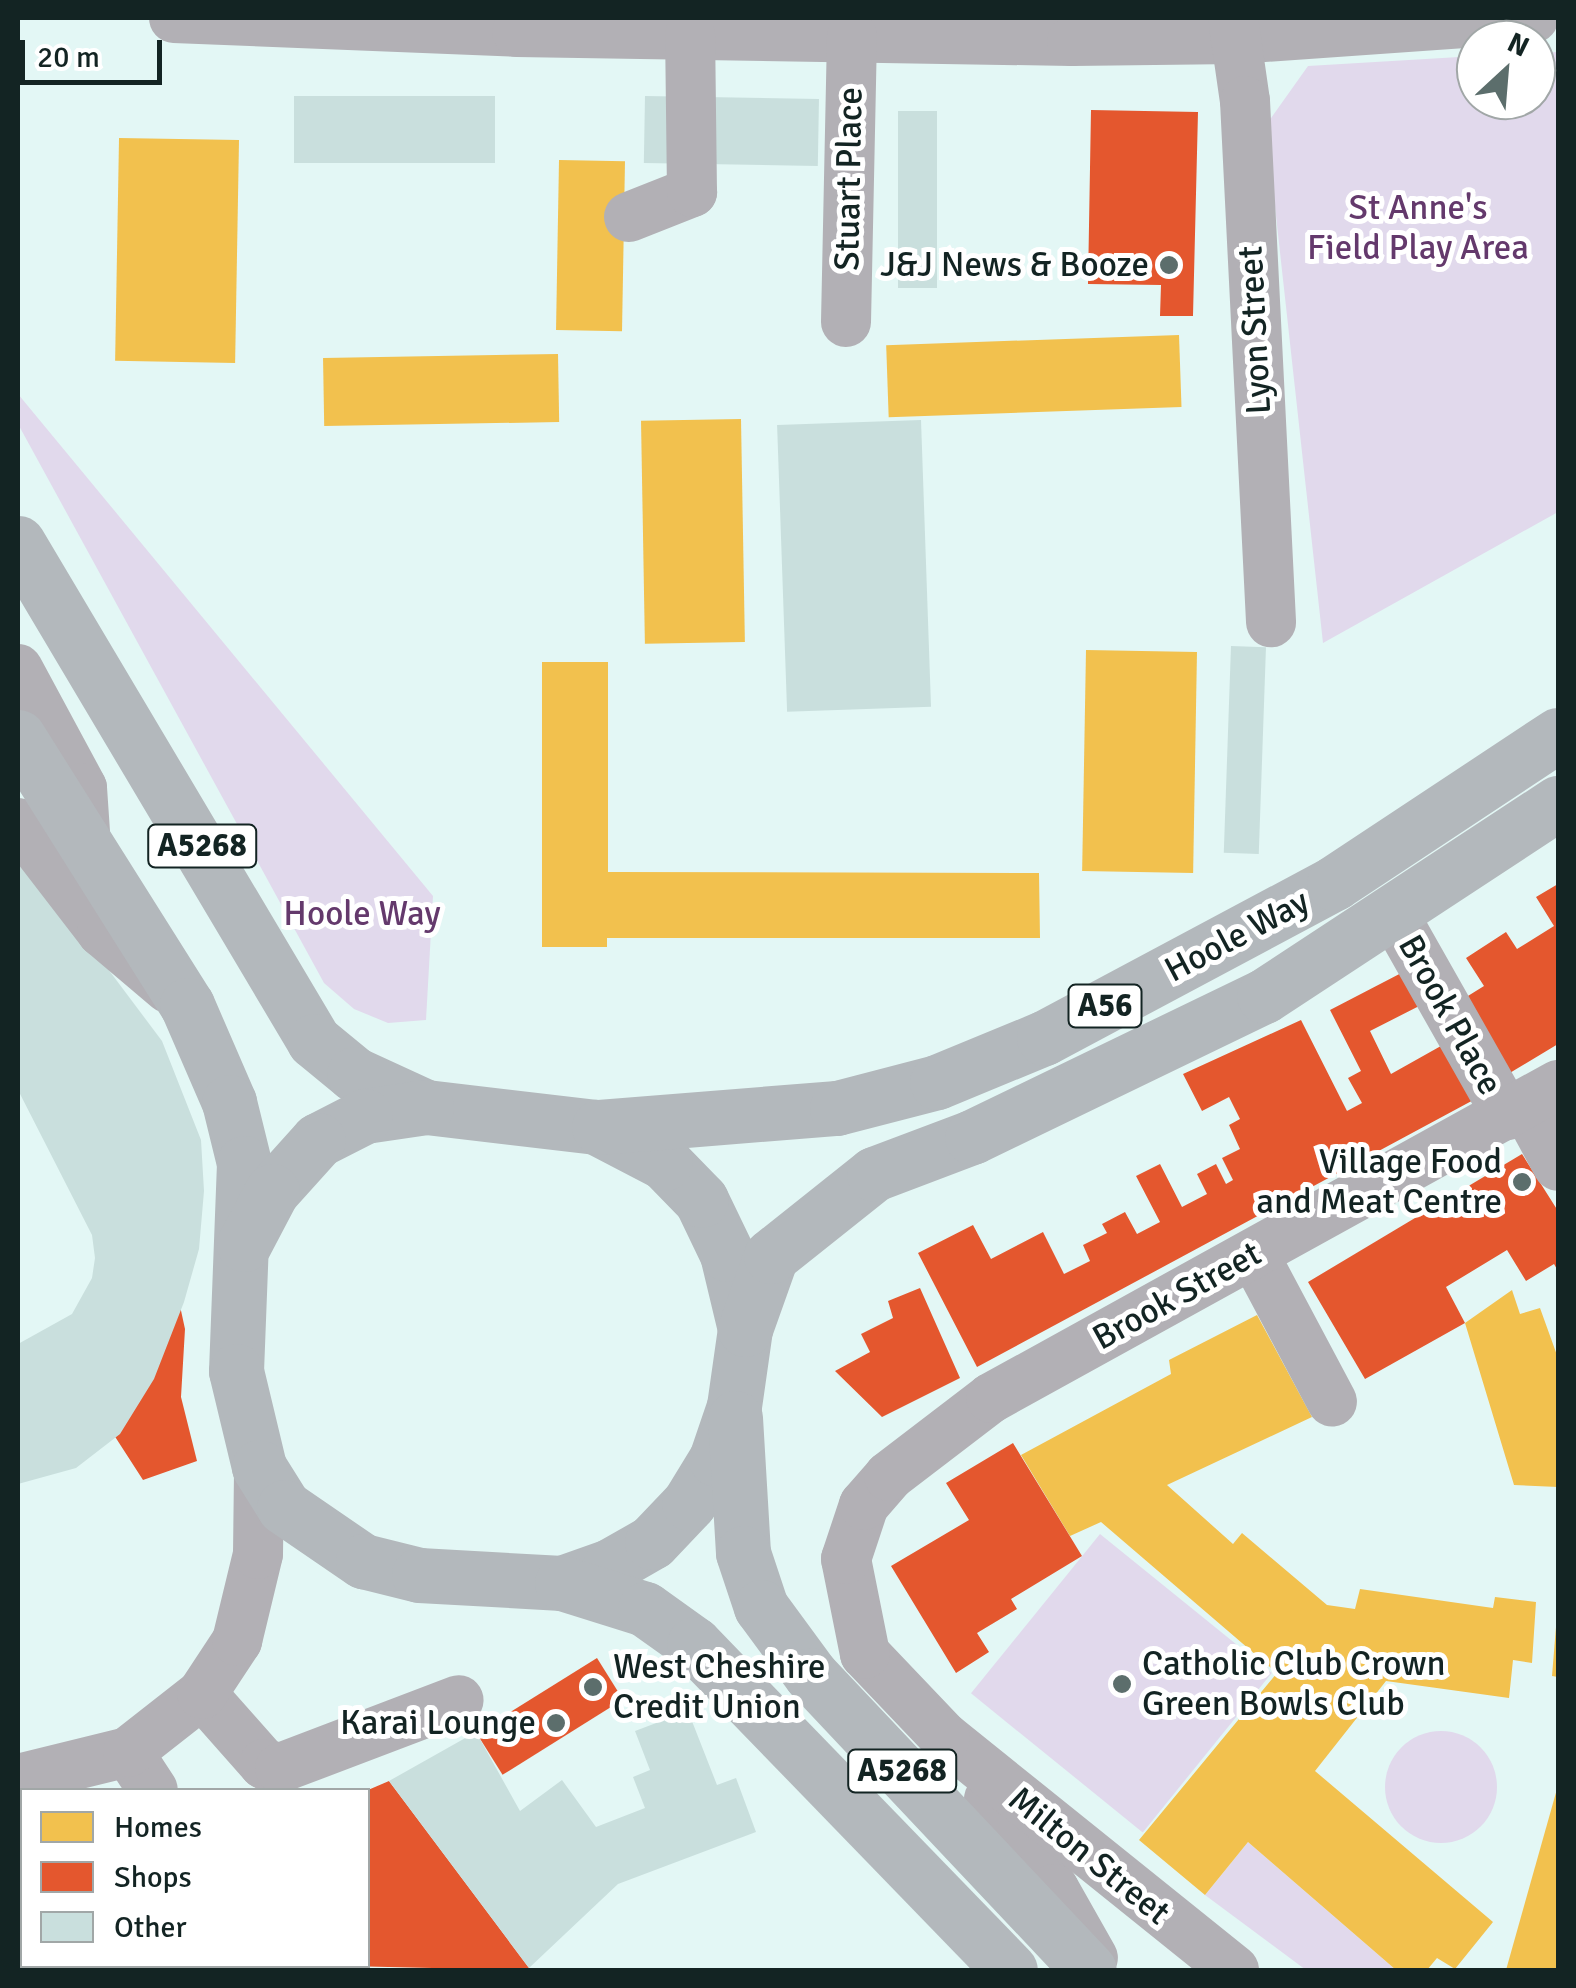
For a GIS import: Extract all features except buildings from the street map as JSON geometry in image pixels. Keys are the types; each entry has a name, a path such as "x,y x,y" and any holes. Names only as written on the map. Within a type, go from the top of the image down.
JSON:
{"highway":[{"name":"A5268","path":"18,543 314,1040 354,1074 426,1107"},
{"name":"Hoole Way","path":"596,1127 837,1108 937,1082 1026,1046 1334,884 1558,735"},
{"name":"A5268","path":"18,737 187,1005 230,1102 244,1163 244,1244 236,1371 259,1467"},
{"name":"Hoole Way","path":"745,1329 772,1256 874,1174 972,1137 1264,996 1394,916 1558,804"},
{"name":"A5268","path":"244,1244 272,1191 318,1140 365,1116 426,1107 596,1127 665,1163 702,1200 727,1254 745,1329"},
{"path":"259,1467 284,1507 363,1561 419,1575 562,1583 610,1566 652,1542 689,1503 716,1459 734,1406 745,1329"},
{"name":"A5268","path":"734,1406 743,1553 761,1606 811,1675 1089,1970"},
{"name":"A5268","path":"562,1583 645,1609 694,1644 1010,1970"}],"street":[{"path":"174,18 690,35 787,27 852,36 1534,18"},
{"name":"Lyon Street","path":"1235,28 1245,101 1271,622"},
{"path":"629,216 692,192 690,35"},
{"name":"Stuart Place","path":"846,322 852,36"},
{"path":"18,669 82,788 86,846"},
{"path":"18,823 102,932 187,1005"},
{"name":"Brook Place","path":"1394,916 1530,1102 1558,1166"},
{"name":"Brook Street","path":"846,1559 864,1506 888,1476 991,1398 1530,1102"},
{"path":"1254,1254 1332,1402"},
{"path":"18,1780 140,1771 202,1694 237,1642 258,1554 259,1467"},
{"name":"Milton Street","path":"846,1559 864,1654 945,1738 1234,1970"},
{"path":"202,1694 264,1764 280,1768 459,1700"},
{"name":"Milton Street","path":"945,1738 1054,1888 1100,1970"}],"green space":[{"name":"St Anne's Field Play Area","path":"1556,52 1558,512 1323,643 1266,125 1308,66 1456,57 1456,120 1556,120"},
{"name":"Hoole Way","path":"18,394 433,896 426,1020 388,1023 354,1009 324,983 18,424"},
{"name":"Catholic Club Crown Green Bowls Club","path":"1100,1534 1272,1673 1143,1832 971,1693"},
{"path":"1441,1731 1462,1736 1480,1748 1492,1766 1497,1787 1492,1808 1480,1826 1462,1838 1441,1843 1420,1838 1402,1826 1390,1808 1385,1787 1390,1766 1402,1748 1420,1736"},
{"path":"1248,1842 1396,1970 1306,1970 1205,1895"}],"water":[{"path":"20,1918 20,1968 252,1970 18,1970"}],"place":[{"name":"J&J News & Booze","path":"1169,265"},
{"name":"Village Food and Meat Centre","path":"1522,1182"},
{"name":"Catholic Club Crown Green Bowls Club","path":"1122,1684"},
{"name":"West Cheshire Credit Union","path":"593,1687"},
{"name":"Karai Lounge","path":"556,1723"}]}
